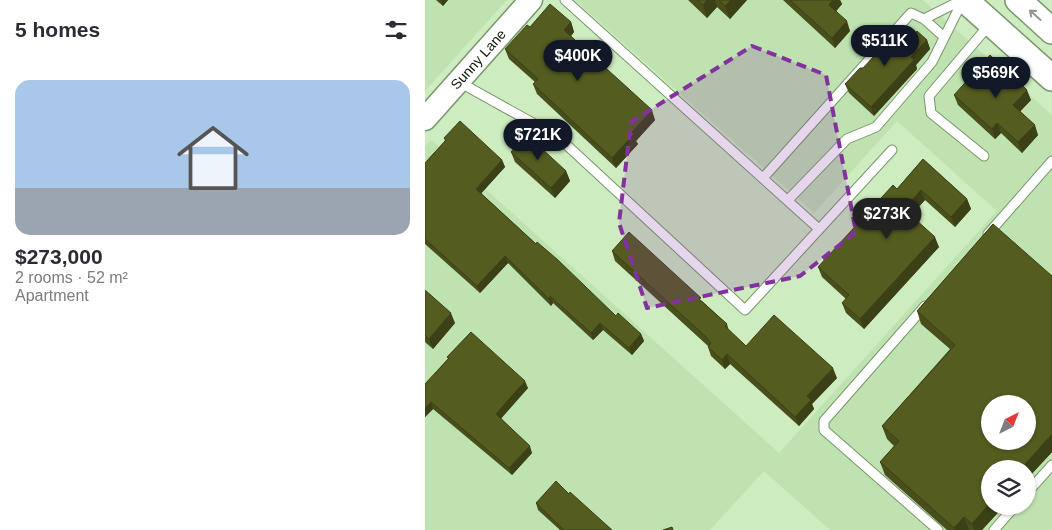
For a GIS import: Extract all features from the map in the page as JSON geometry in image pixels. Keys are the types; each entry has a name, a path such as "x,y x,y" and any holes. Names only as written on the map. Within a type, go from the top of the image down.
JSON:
{"main road":[{"path":"963,0 1052,78"},
{"path":"1018,0 1052,30"}],"street":[{"name":"Sunny Lane","path":"425,118 531,0"}],"lane":[{"path":"565,0 819,229"},
{"path":"924,19 963,0"},
{"path":"788,200 847,139 876,127 932,62 963,0"},
{"path":"763,178 911,13 924,19 944,37"},
{"path":"983,156 931,113 929,96 991,23"},
{"path":"458,82 558,137 745,310 892,150"},
{"path":"981,243 1052,161"},
{"path":"928,302 824,421 824,430 938,530"},
{"path":"1036,486 1049,476 1052,465"},
{"path":"994,530 1007,515"}],"highlighted area":[{"path":"752,46 826,75 856,232 800,276 647,308 619,223 631,122"}],"shaded area":[{"path":"425,0 507,0 425,91"},
{"path":"575,0 923,0 1052,115 1052,530 830,530 764,471 710,530 425,530 425,146 431,140 779,453 997,211 897,121 814,213"}],"building":[{"path":"697,0 707,0 703,5"},
{"path":"719,0 731,0 725,6"},
{"path":"790,0 833,0 829,5 847,21 832,38"},
{"path":"550,4 571,22 564,30 652,110 632,132 634,134 612,158 533,84 538,79 505,49 527,25 530,27"},
{"path":"910,29 915,34 917,31 927,40 911,57 914,60 871,107 845,84 888,41 905,35"},
{"path":"990,55 1027,90 1013,105 1035,125 1018,142 997,123 992,129 954,95"},
{"path":"460,121 502,160 476,189 536,244 537,242 558,260 616,316 618,313 641,334 629,348 600,323 591,333 550,296 549,299 505,256 477,286 425,239 425,163"},
{"path":"526,134 566,171 551,188 511,152"},
{"path":"923,159 967,199 951,217 921,190 904,209 935,237 860,319 842,303 849,295 818,267 893,185 897,189"},
{"path":"993,224 1052,276 1052,434 1029,460 981,460 981,514 972,524 964,517 954,528 880,462 899,441 882,426 955,345 917,311"},
{"path":"629,232 701,298 699,299 727,324 725,326 746,346 774,315 833,368 807,396 811,400 795,417 727,354 722,360 708,347 711,343 705,336 612,251"},
{"path":"425,290 451,313 429,339 425,335"},
{"path":"471,332 525,381 496,414 530,446 509,468 431,402 425,408 425,384"},
{"path":"556,481 612,530 564,530 536,503"}]}
